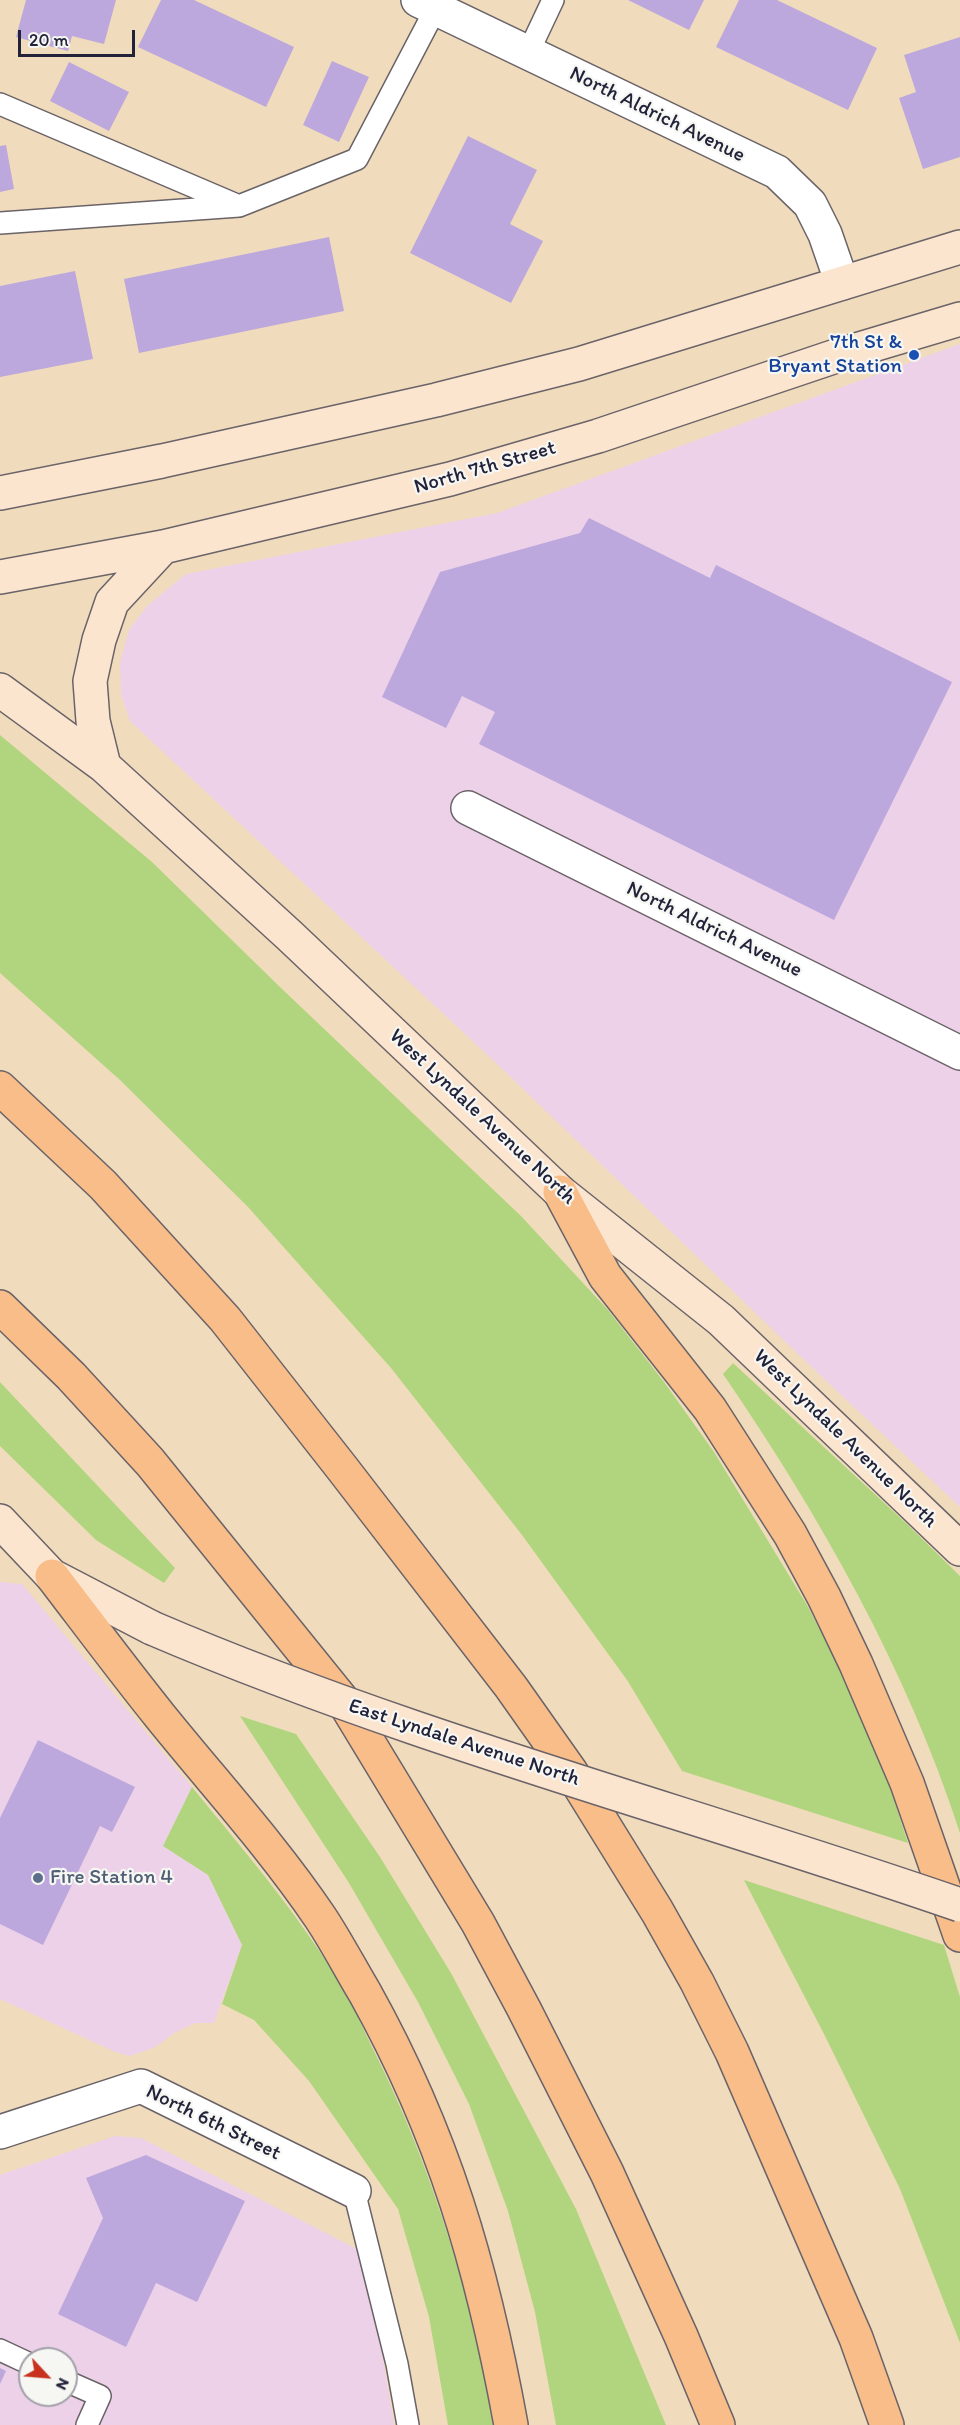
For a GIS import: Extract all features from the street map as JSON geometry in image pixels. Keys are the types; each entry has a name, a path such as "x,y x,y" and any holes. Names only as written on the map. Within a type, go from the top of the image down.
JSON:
{"highway":[{"path":"0,1088 103,1185 225,1319 511,1687 571,1772 657,1911 697,1982 732,2052 856,2338 887,2425"},
{"path":"560,1192 605,1276 710,1409 790,1534 824,1597 856,1664 907,1784 960,1935"},
{"path":"0,1307 71,1376 150,1462 344,1702 478,1923 530,2019 607,2173 681,2336 718,2425"},
{"path":"52,1576 160,1716 276,1856 321,1919 380,2020 406,2069 432,2128 459,2202 494,2334 511,2425"}],"main road":[{"path":"0,493 162,461 508,382 633,348 960,247"},
{"name":"North 7th Street","path":"0,577 163,547 379,498 525,459 836,356 960,319"},
{"path":"104,766 93,721 90,681 99,640 112,602 163,547"},
{"name":"West Lyndale Avenue North","path":"0,690 104,766 290,936 560,1192 721,1320 960,1549"},
{"name":"East Lyndale Avenue North","path":"6,1536 52,1576 152,1628 233,1663 366,1711 822,1857 960,1905"}],"street":[{"name":"North Aldrich Avenue","path":"427,4 777,172 810,204 825,234 842,283"},
{"name":"North Aldrich Avenue","path":"468,808 960,1053"},
{"name":"North 6th Street","path":"0,2132 141,2086 354,2192"}],"lane":[{"path":"528,53 554,0"},
{"path":"0,224 239,206 357,159 427,4"},
{"path":"0,104 239,206"},
{"path":"354,2192 397,2364 408,2425"},
{"path":"0,2350 18,2358"},
{"path":"78,2387 100,2397 87,2425"}],"shaded area":[{"path":"960,344 960,1507 495,1062 130,721 121,694 120,662 129,630 147,606 186,574 497,513"},
{"path":"0,1582 22,1584 192,1787 163,1846 208,1875 242,1945 214,2023 195,2023 174,2033 157,2046 129,2056 113,2051 0,1999"},
{"path":"115,2136 141,2138 357,2249 367,2263 394,2425 0,2425 0,2175"}],"green space":[{"path":"0,735 152,862 521,1216 608,1310 664,1382 714,1452 807,1605 852,1693 889,1785 908,1843 682,1771 627,1680 522,1535 391,1368 248,1207 120,1080 0,973"},
{"path":"733,1363 960,1576 960,1833 939,1772 914,1712 858,1595 794,1483 723,1374"},
{"path":"0,1382 175,1568 164,1583 96,1540 0,1446"},
{"path":"240,1716 296,1734 380,1857 451,1973 576,2209 666,2425 556,2425 535,2312 508,2211 469,2104 418,2002 349,1883"},
{"path":"192,1787 310,1937 356,2012 415,2142 448,2234 462,2281 497,2425 448,2425 429,2317 398,2209 309,2081 254,2020 222,2004 242,1945 208,1875 163,1846"},
{"path":"744,1880 944,1945 960,1997 960,2343 900,2189 824,2034"}],"building":[{"path":"26,0 116,0 104,44 72,36 68,51 16,37"},
{"path":"161,0 194,0 294,47 266,107 138,47"},
{"path":"628,0 704,0 689,30"},
{"path":"739,0 777,0 877,48 848,110 716,47"},
{"path":"960,37 960,157 923,169 899,98 916,92 904,55"},
{"path":"332,61 369,77 339,142 303,125"},
{"path":"69,62 129,92 109,131 50,101"},
{"path":"468,136 537,170 510,224 543,241 511,303 410,253"},
{"path":"6,145 14,189 0,192 0,146"},
{"path":"329,237 344,311 139,353 124,279"},
{"path":"75,271 93,359 0,377 0,286"},
{"path":"589,518 710,578 716,565 952,682 834,920 479,744 495,712 462,696 446,728 382,697 440,572 580,533"},
{"name":"Fire Station 4","path":"38,1740 135,1787 112,1832 100,1826 43,1945 0,1924 0,1818"},
{"path":"146,2155 245,2201 197,2302 156,2283 126,2347 58,2314 103,2218 86,2178"},
{"path":"0,2368 6,2371 0,2384"}],"place":[{"name":"7th St & Bryant Station","path":"914,355"},
{"name":"Fire Station 4","path":"38,1878"}]}
